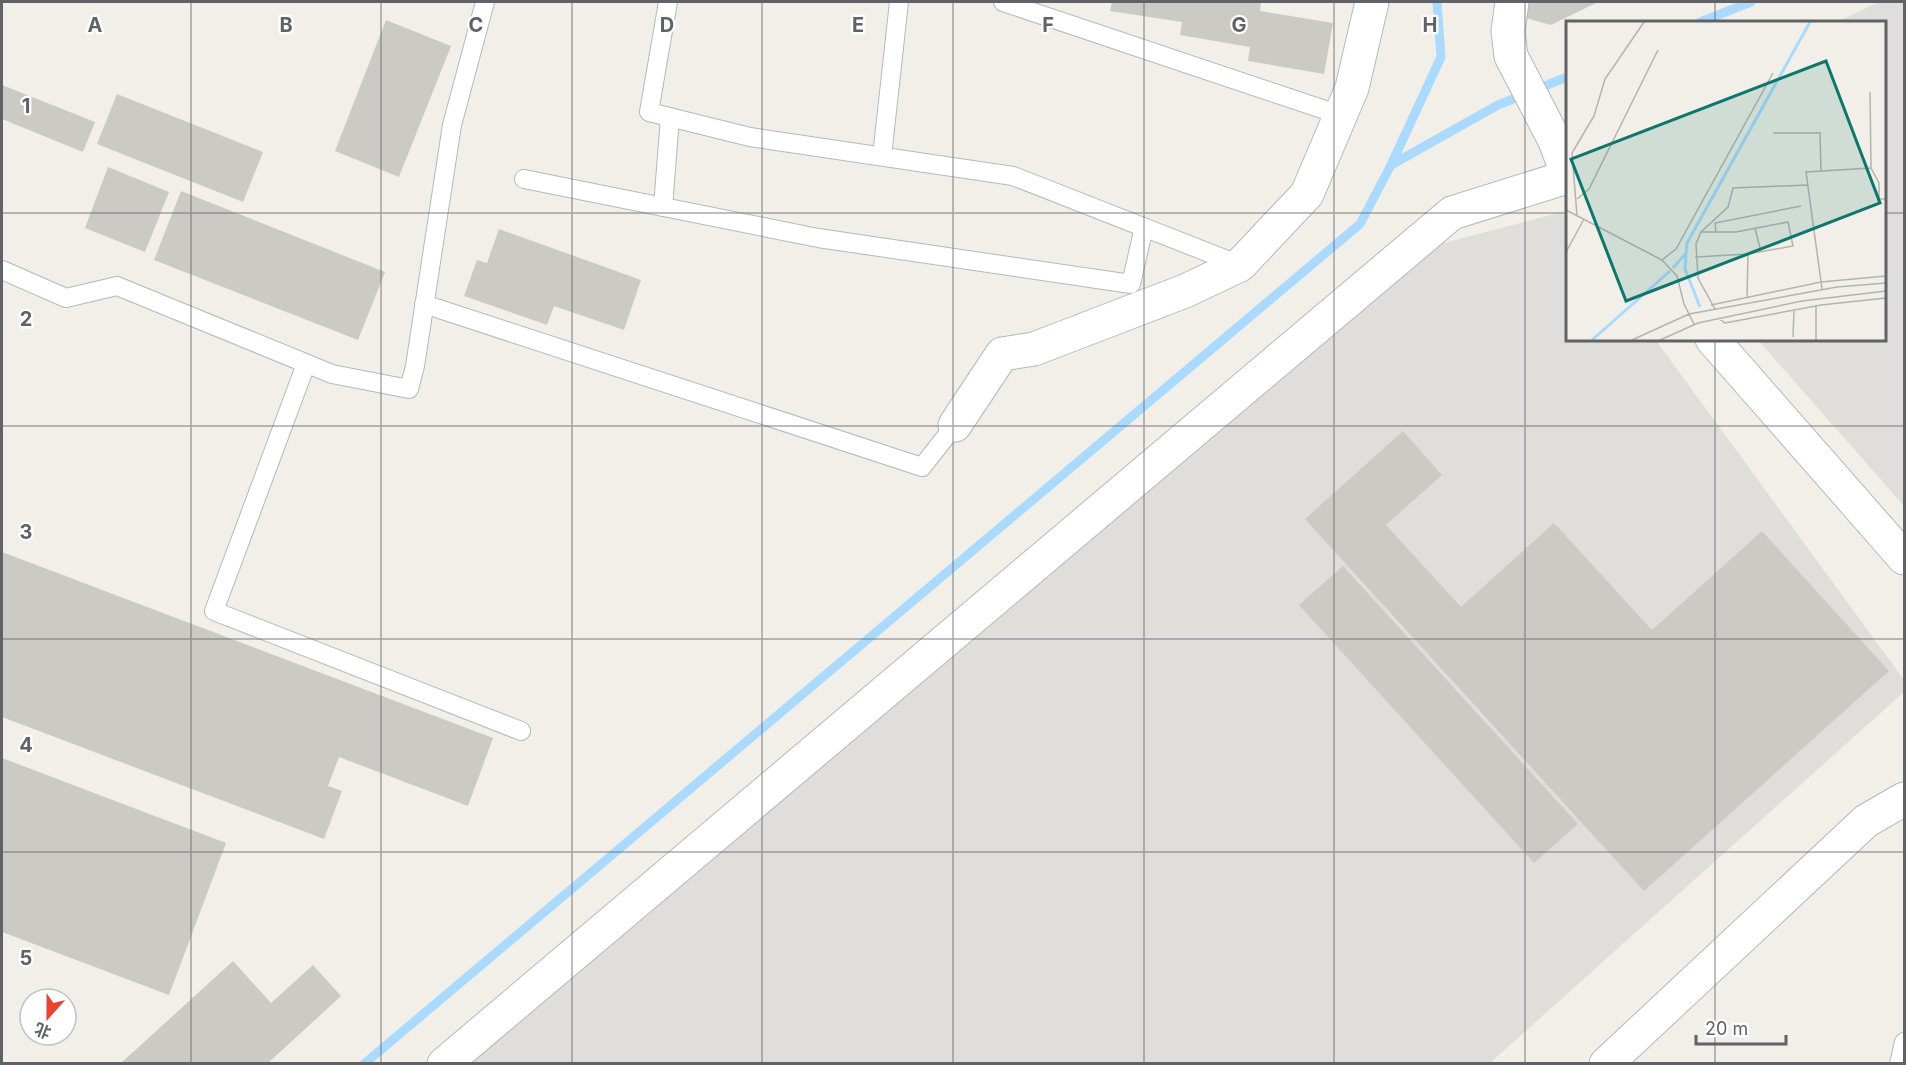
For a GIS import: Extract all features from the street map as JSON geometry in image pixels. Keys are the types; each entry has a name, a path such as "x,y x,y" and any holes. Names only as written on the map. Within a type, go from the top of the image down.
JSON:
{"street":[{"path":"955,424 1002,354 1045,345 1185,291 1240,265 1306,194 1352,88 1371,2"},
{"path":"1512,2 1508,31 1511,56 1555,141 1566,172"},
{"path":"444,1064 1452,213 1566,175"},
{"path":"1713,340 1905,558"},
{"path":"1606,1064 1866,821 1905,799"}],"lane":[{"path":"2,270 66,298 117,286 332,374 409,389 415,366 452,125 485,2"},
{"path":"668,2 649,112 750,137 1013,176 1240,265"},
{"path":"882,156 899,2"},
{"path":"1003,2 1340,116"},
{"path":"663,207 670,117"},
{"path":"524,179 818,238 1131,284 1144,227"},
{"path":"424,304 922,467 955,424"},
{"path":"306,364 214,611 521,731"},
{"path":"1899,1064 1905,1042"}],"shaded area":[{"path":"1879,2 1904,2 1904,506 1758,340 1885,340 1885,21 1839,21"},
{"path":"1562,212 1566,218 1566,340 1656,340 1904,680 1904,692 1490,1063 449,1064 1440,244"}],"building":[{"path":"1112,2 1261,2 1260,11 1333,23 1324,74 1248,61 1250,47 1180,35 1182,22 1110,11"},
{"path":"1523,2 1598,2 1551,25 1519,16"},
{"path":"386,20 451,46 399,177 335,151"},
{"path":"2,85 95,122 83,152 2,119"},
{"path":"117,94 263,152 243,202 97,144"},
{"path":"108,167 169,192 145,252 85,228"},
{"path":"181,191 385,272 358,340 154,260"},
{"path":"499,229 641,280 624,330 554,306 547,325 464,296 477,260 487,263"},
{"path":"1403,431 1442,475 1386,525 1461,607 1554,523 1652,630 1762,531 1889,671 1644,891 1305,519"},
{"path":"2,552 493,738 468,806 339,757 328,786 342,791 324,839 2,717"},
{"path":"1343,566 1578,824 1534,863 1299,605"},
{"path":"2,758 226,843 169,995 2,932"},
{"path":"233,961 271,1003 313,965 341,996 267,1064 120,1064"}],"waterway":[{"path":"1391,165 1441,57 1437,2"},
{"path":"1703,21 1751,2"},
{"path":"364,1064 1360,224 1391,165 1498,105 1566,77"}]}
